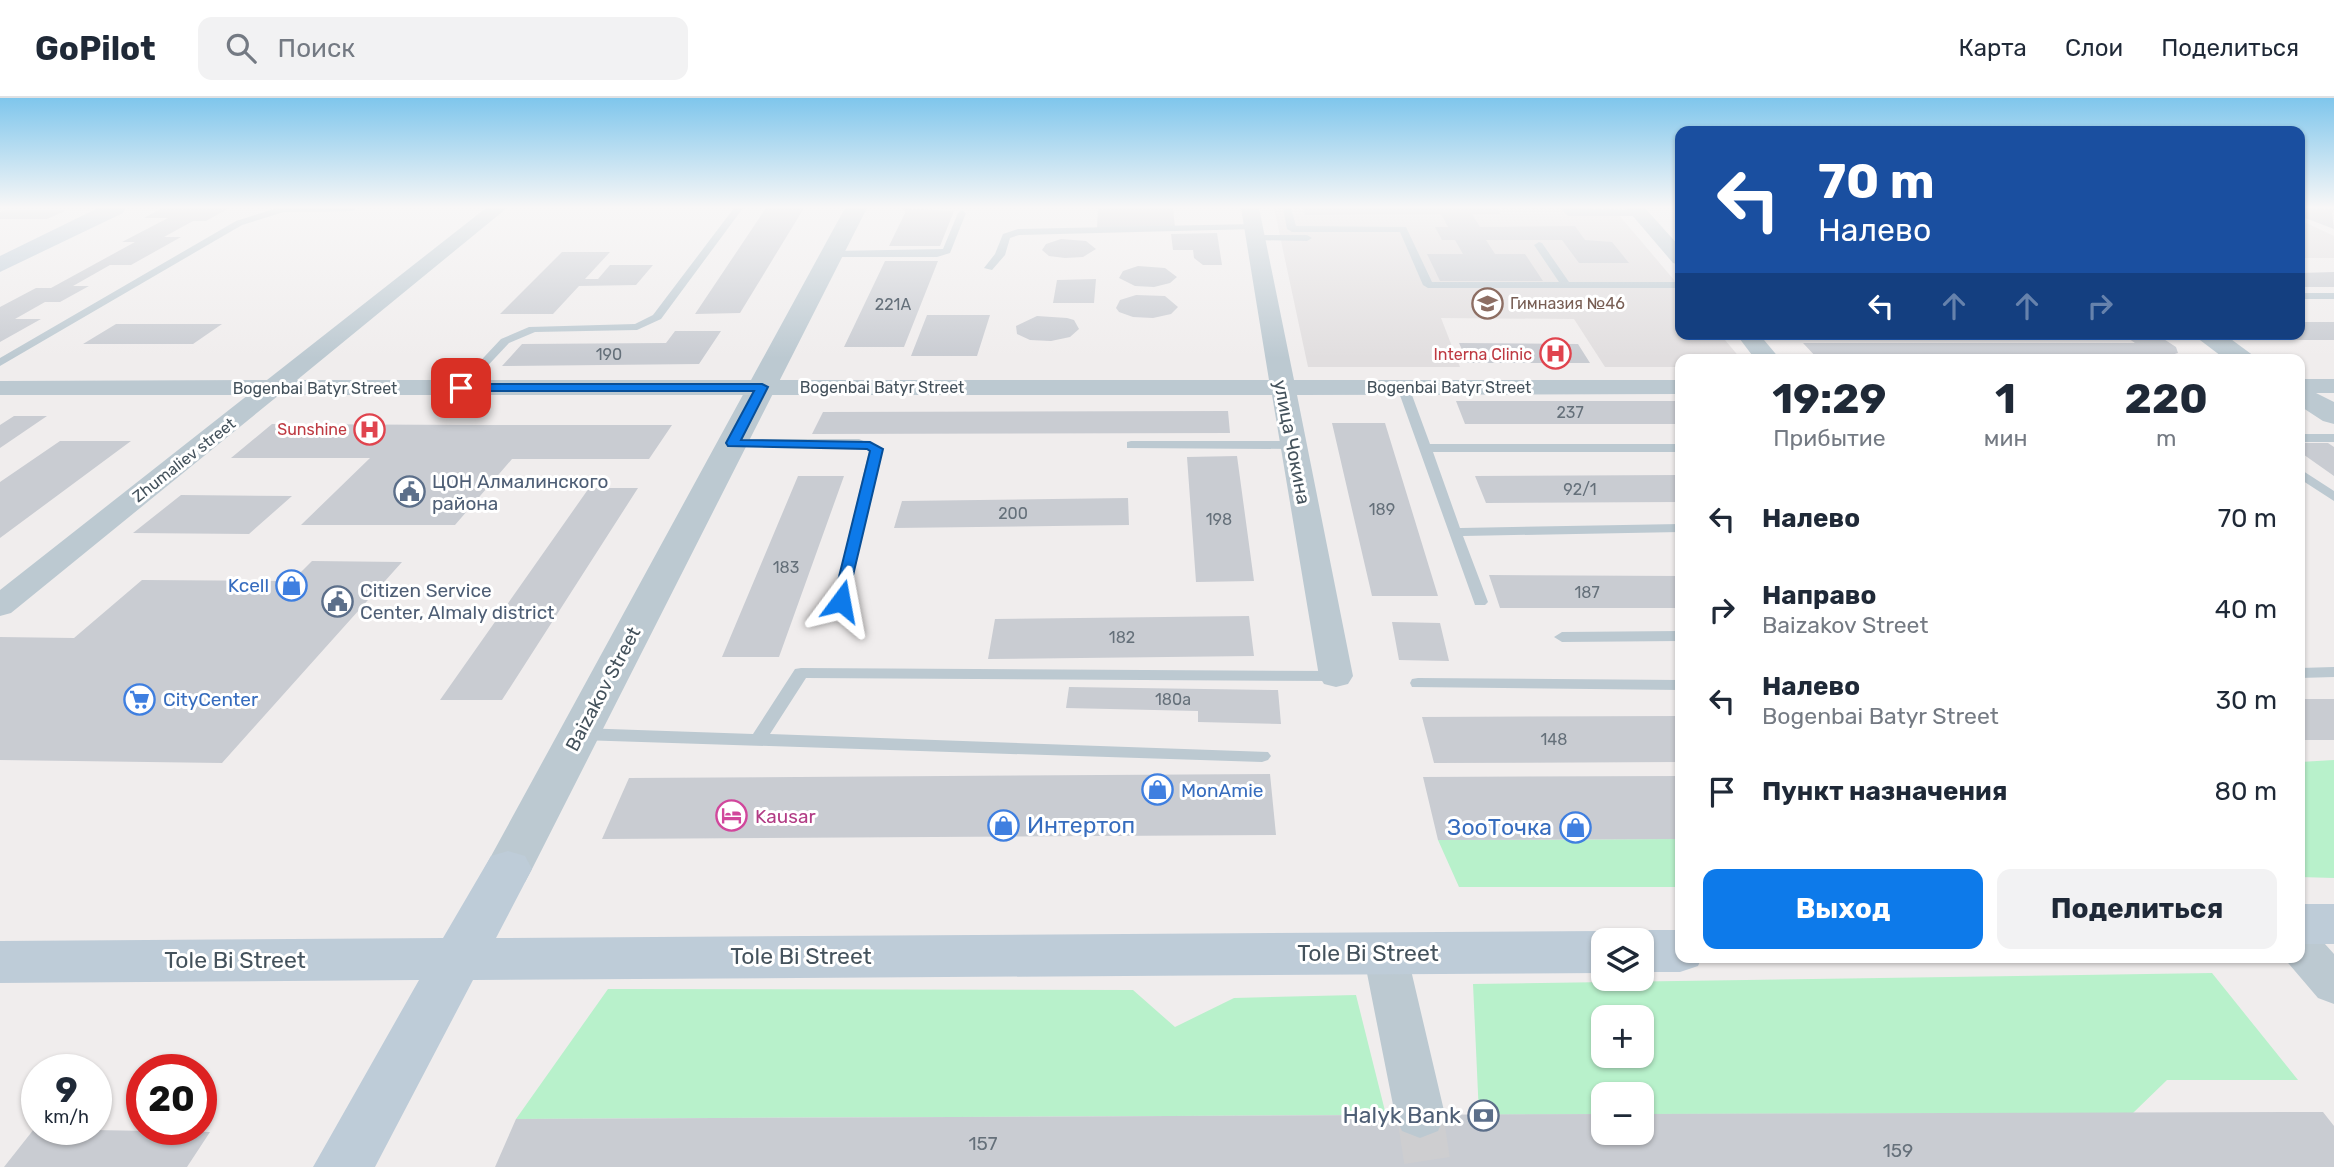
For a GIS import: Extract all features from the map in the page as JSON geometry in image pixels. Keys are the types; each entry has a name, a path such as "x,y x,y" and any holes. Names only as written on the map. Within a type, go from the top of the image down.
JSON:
{"main road":[{"name":"Baizakov Street","path":"343,1167 508,869"},
{"path":"2305,924 2334,924"},
{"name":"Tole Bi Street","path":"0,962 1591,951"},
{"path":"1654,951 1675,951"}],"street":[{"name":"Zhumaliev street","path":"0,606 436,258"},
{"name":"Baizakov Street","path":"508,869 830,258"},
{"name":"улица Чокина","path":"1258,258 1336,676"},
{"path":"1752,340 1764,354"},
{"path":"2214,340 2236,354"},
{"path":"2305,386 2334,386"},
{"name":"Bogenbai Batyr Street","path":"0,388 1675,387"},
{"path":"2305,397 2334,415"},
{"path":"1385,953 1420,1115"},
{"path":"2305,953 2334,985"}],"lane":[{"path":"0,363 179,258"},
{"path":"461,388 505,341 533,330 637,327 657,317 701,258"},
{"path":"989,268 998,258"},
{"path":"1416,258 1428,285 1675,285"},
{"path":"1548,258 1566,285"},
{"path":"2305,296 2334,296"},
{"path":"2320,296 2334,302"},
{"path":"1403,387 1480,602"},
{"path":"2305,438 2334,438"},
{"path":"733,443 859,443 876,449 841,601"},
{"path":"1131,445 1292,444"},
{"path":"1425,449 1675,448"},
{"path":"2305,477 2334,497"},
{"path":"1455,532 1675,528"},
{"path":"1562,637 1675,636"},
{"path":"2305,673 2334,672"},
{"path":"758,740 801,673 1336,676"},
{"path":"1418,683 1675,685"},
{"path":"579,734 1262,756"}],"shaded area":[{"name":"Гимназия №46","path":"1285,258 1655,258 1675,281 1675,340 1725,340 1737,354 1675,354 1675,367 1605,367 1574,319 1441,318 1460,367 1308,367"}],"green space":[{"path":"2334,760 2334,878 2305,877 2305,762"},
{"path":"1675,839 1675,887 1459,887 1438,840"},
{"path":"2212,973 2298,1080 2167,1080 2133,1113 1654,1114 1654,1082 1591,1082 1591,1114 1479,1115 1473,984 1591,982 1591,991 1654,991 1654,981"},
{"path":"608,989 1133,990 1175,1027 1234,998 1356,995 1386,1115 516,1119"}],"building":[{"path":"106,258 144,258 131,265 110,265 73,286 89,286 60,302 45,302 15,319 41,319 0,342 0,307 36,288 51,288"},
{"path":"556,258 605,258 585,279 598,279 610,265 653,265 636,285 579,286 553,314 500,314"},
{"path":"733,258 774,258 740,313 695,314"},
{"path":"1194,258 1221,258 1222,265 1203,265"},
{"path":"1429,258 1528,258 1543,281 1440,281"},
{"path":"1575,258 1625,258 1629,263 1579,263"},
{"path":"885,261 938,261 904,347 844,347"},
{"path":"1138,266 1165,268 1177,277 1170,283 1154,287 1135,286 1119,278 1123,271"},
{"path":"2334,272 2334,287 2305,287 2305,273"},
{"path":"1096,279 1094,303 1053,303 1057,280"},
{"path":"1136,295 1165,296 1178,307 1171,314 1153,318 1133,317 1119,312 1116,308 1120,300"},
{"path":"927,315 990,315 977,356 911,356"},
{"path":"1037,316 1074,320 1079,329 1070,337 1051,341 1030,340 1017,334 1016,326"},
{"path":"2305,322 2334,322 2334,340 2305,340"},
{"path":"116,324 222,324 193,344 83,344"},
{"path":"675,331 721,331 699,364 502,366 522,344 666,343"},
{"path":"2131,340 2165,340 2176,347 2178,353 1813,354 1803,343 2135,343"},
{"path":"1459,343 1578,344 1590,363 1468,363"},
{"path":"1456,401 1675,401 1675,424 1465,424"},
{"path":"1228,411 1230,433 812,434 823,412"},
{"path":"14,416 47,416 0,448 0,425"},
{"path":"1332,423 1385,423 1438,596 1372,596"},
{"name":"ЦОН Алмалинского района","path":"272,424 672,425 649,459 512,459 455,525 301,525 370,458 231,458"},
{"path":"60,441 131,441 0,538 0,482"},
{"path":"2305,443 2328,443 2334,447 2334,476 2305,456"},
{"path":"1237,456 1254,581 1196,582 1187,457"},
{"path":"1675,475 1675,502 1486,503 1475,476"},
{"path":"798,476 844,476 779,657 722,657"},
{"path":"589,488 638,488 502,700 440,700"},
{"path":"181,495 292,496 249,534 133,533"},
{"path":"1128,498 1129,525 894,528 902,501"},
{"name":"CityCenter","path":"312,561 402,562 222,763 0,760 0,637 74,638 142,580 292,581"},
{"path":"1489,575 1675,576 1675,608 1500,608"},
{"path":"1249,616 1254,656 988,659 995,619"},
{"path":"1392,622 1440,623 1449,661 1399,660"},
{"path":"1069,687 1278,690 1281,724 1198,722 1198,711 1066,708"},
{"path":"2305,699 2334,699 2334,740 2305,740"},
{"path":"1675,716 1675,762 1434,763 1422,717"},
{"path":"1270,774 1276,835 602,839 629,778"},
{"path":"1675,776 1675,839 1438,840 1423,777"},
{"path":"2323,1112 2334,1126 2334,1167 495,1167 516,1119 1591,1114 1591,1145 1654,1145 1654,1114"},
{"path":"112,1130 126,1131 126,1145 201,1145 187,1167 4,1167 21,1145 112,1145"}],"tunnel":[{"path":"1420,1115 1428,1167"}],"place":[{"name":"Гимназия №46","path":"1487,303"},
{"name":"Interna Clinic","path":"1555,354"},
{"name":"Sunshine","path":"370,429"},
{"name":"ЦОН Алмалинского района","path":"409,492"},
{"name":"Kcell","path":"292,585"},
{"name":"Citizen Service Center, Almaly district","path":"337,601"},
{"name":"CityCenter","path":"140,699"},
{"name":"MonAmie","path":"1158,790"},
{"name":"Kausar","path":"732,816"},
{"name":"Интертоп","path":"1004,825"},
{"name":"ЗооТочка","path":"1575,827"},
{"name":"Halyk Bank","path":"1484,1115"}],"route":[{"path":"461,388 762,387 733,443 859,443 876,449 841,601"}]}
